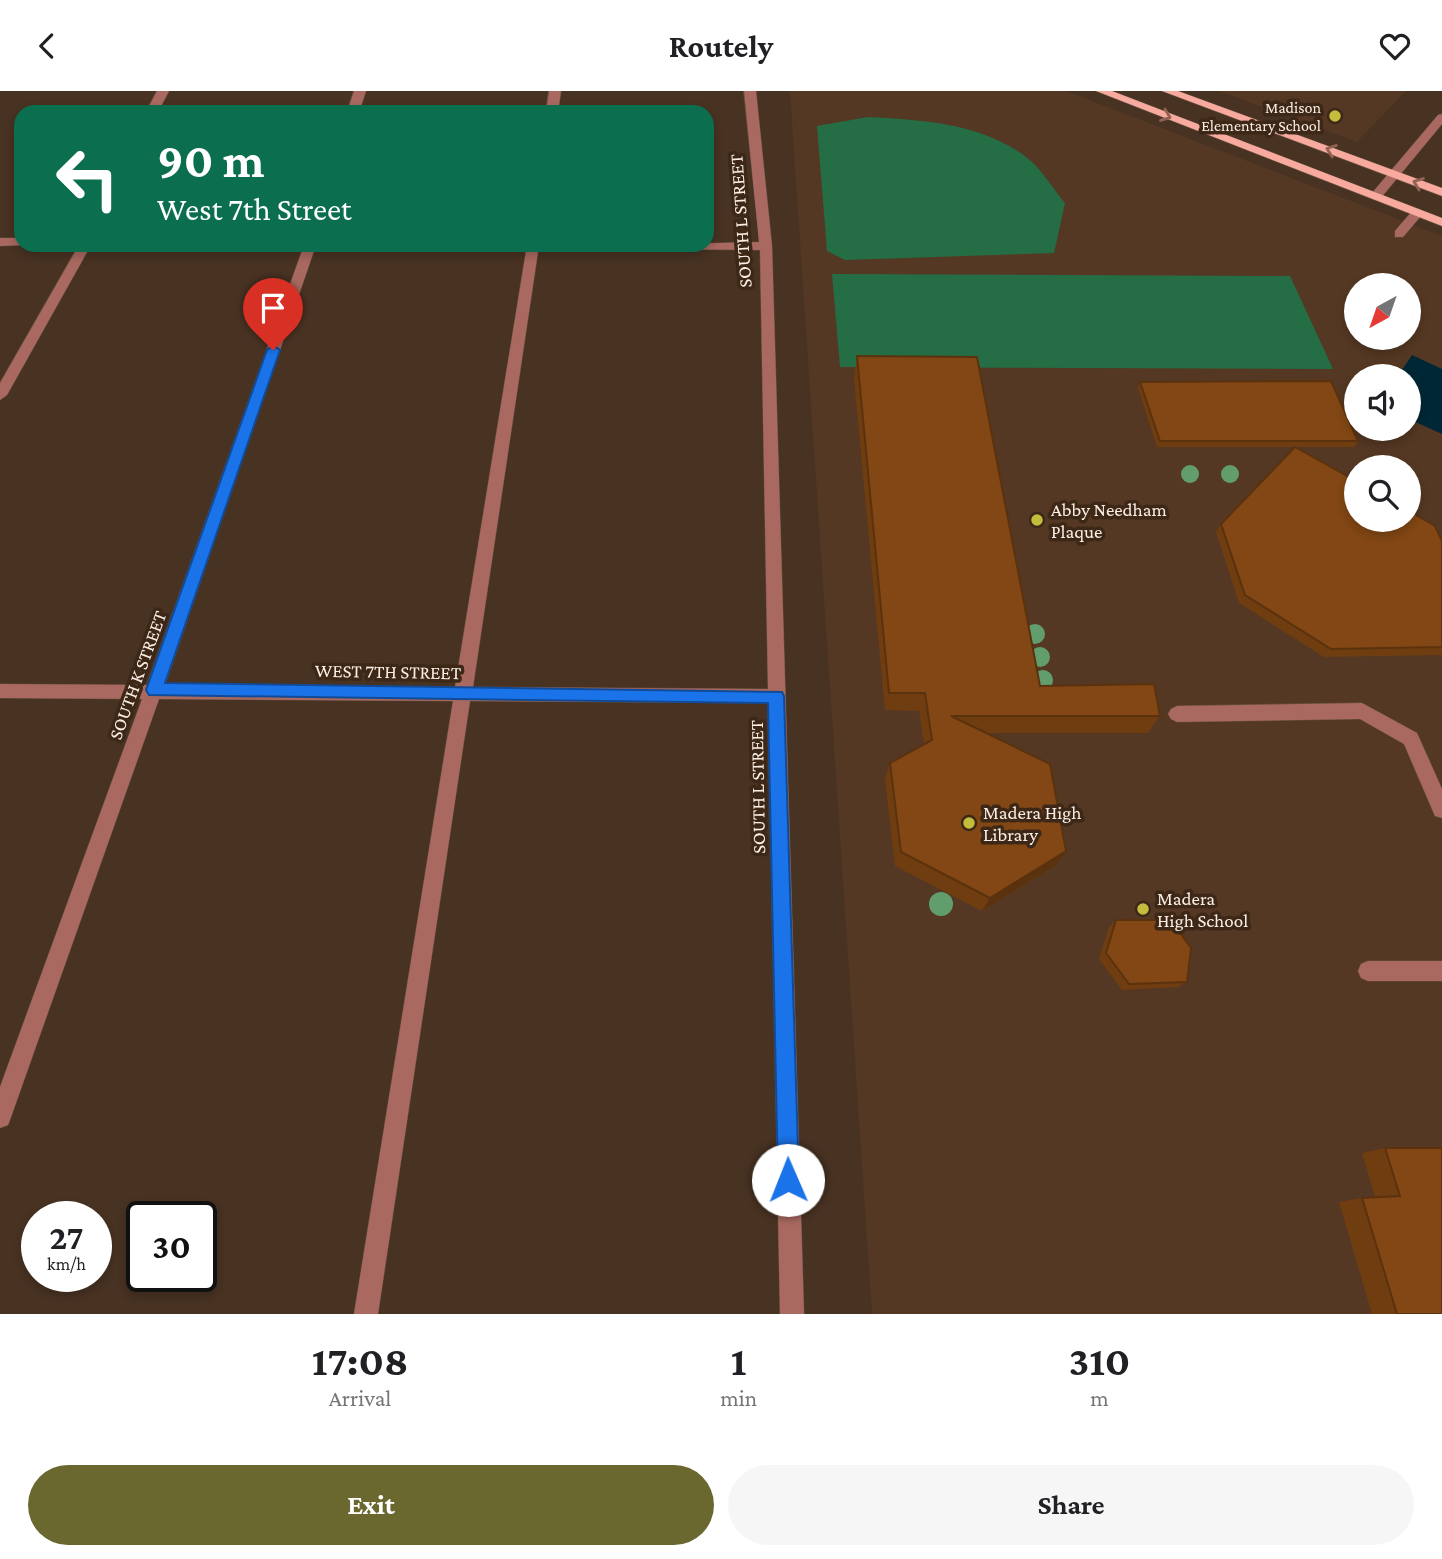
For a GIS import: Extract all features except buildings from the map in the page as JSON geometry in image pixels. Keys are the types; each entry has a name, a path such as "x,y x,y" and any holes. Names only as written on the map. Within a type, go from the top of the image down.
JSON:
{"main road":[{"path":"1102,91 1442,222"},
{"path":"1168,91 1442,192"}],"street":[{"name":"SOUTH L STREET","path":"750,91 766,246 792,1314"},
{"path":"1376,196 1442,117"},
{"path":"1399,234 1417,212"},
{"path":"714,246 766,246"},
{"path":"0,395 81,252"},
{"name":"SOUTH K STREET","path":"0,1117 308,252"},
{"path":"366,1314 532,252"},
{"name":"WEST 7TH STREET","path":"0,691 776,696"},
{"path":"1177,714 1362,711 1411,739 1442,810"},
{"path":"1368,971 1442,971"}],"shaded area":[{"name":"Madera High School","path":"790,91 1066,91 1442,236 1442,1314 872,1314"},
{"name":"Madison Elementary School","path":"1219,91 1406,91 1357,142"}],"green space":[{"path":"868,117 930,122 970,130 1009,146 1026,157 1065,203 1054,253 845,260 827,251 817,126"},
{"path":"832,274 1290,276 1333,369 840,367"}],"water":[{"path":"1412,355 1442,369 1442,434 1421,424 1421,364 1406,364"}],"place":[{"name":"Madison Elementary School","path":"1335,116"},
{"name":"Abby Needham Plaque","path":"1037,520"},
{"name":"Madera High Library","path":"969,823"},
{"name":"Madera High School","path":"1143,909"}],"route":[{"path":"273,350 154,690 776,696 788,1180"}]}
